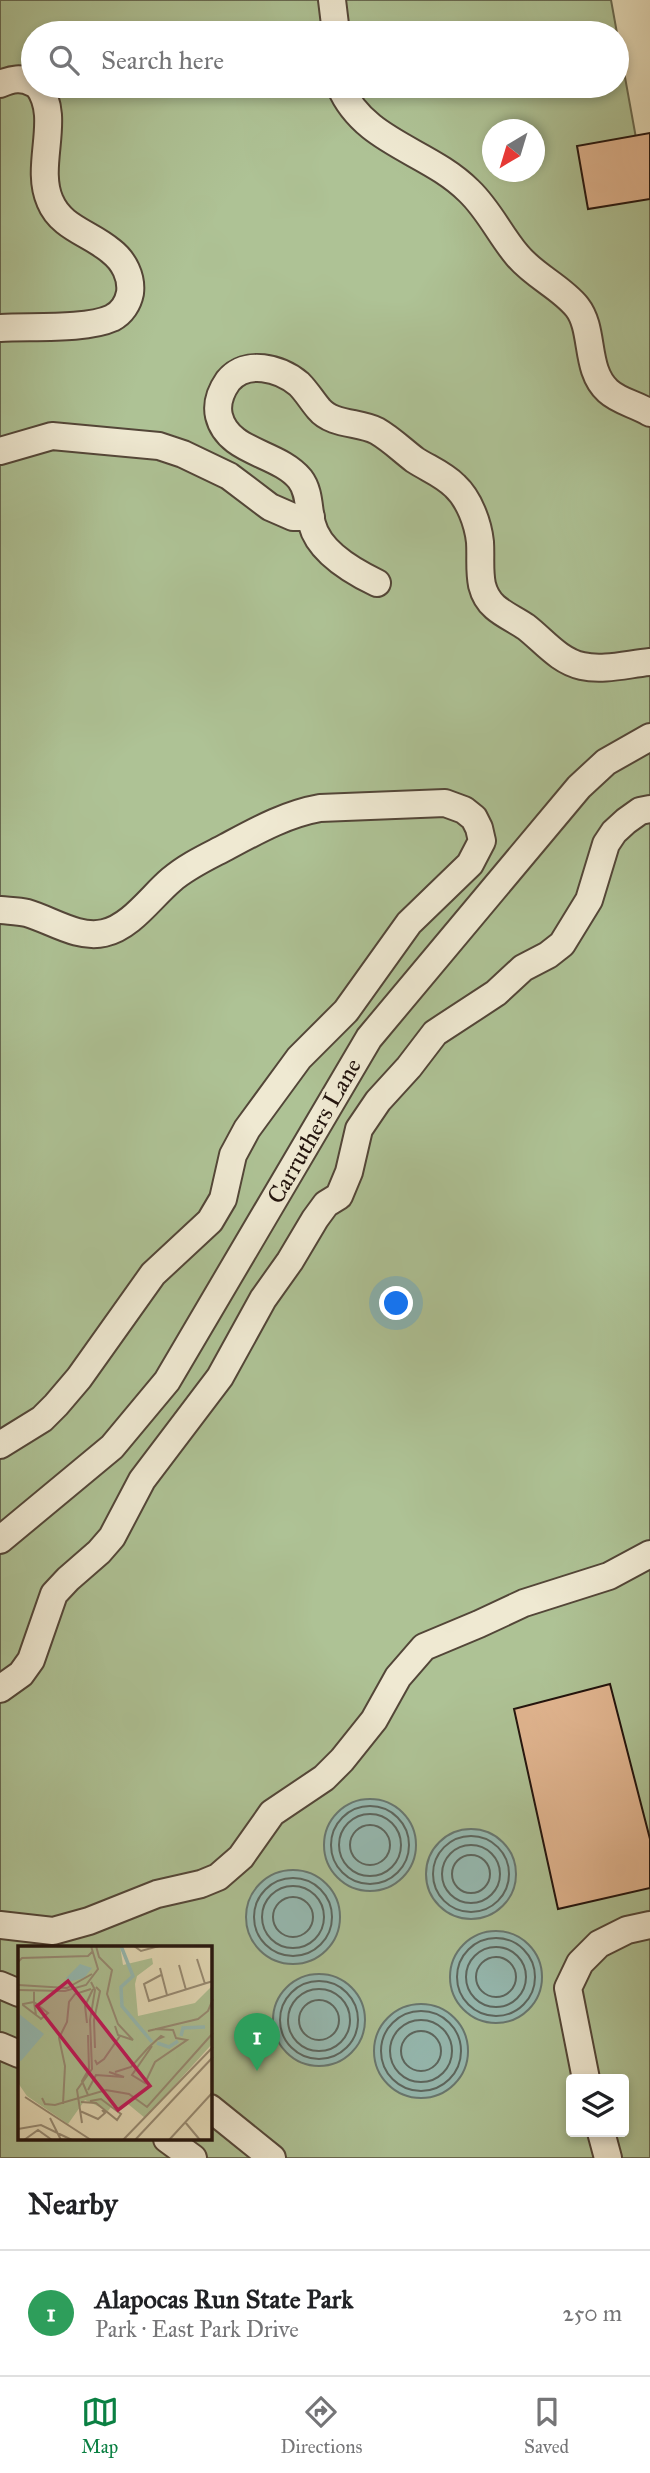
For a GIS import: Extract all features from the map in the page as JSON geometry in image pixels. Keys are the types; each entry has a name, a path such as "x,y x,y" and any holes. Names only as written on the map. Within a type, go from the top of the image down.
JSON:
{"street":[{"path":"332,0 335,21"},
{"path":"0,84 21,79"},
{"path":"0,328 113,318 122,310 130,291 128,272 111,250 66,223 54,211 44,171 47,107 45,98"},
{"path":"346,98 357,116 370,127 448,172 470,191 486,209 517,255 579,308 600,382 616,397 650,413"},
{"path":"377,583 350,569 335,556 313,529 307,492 300,479 233,438 221,422 218,409 223,389 231,378 245,369 261,368 289,377 323,413 379,432 452,483 462,493 477,525 480,570 488,599 557,654 583,667 650,662"},
{"path":"0,451 52,436 159,446 216,469 270,507 293,517 311,517"},
{"name":"Carruthers Lane","path":"0,1540 112,1447 167,1381 369,1038 573,794 606,762 650,737"},
{"path":"0,910 24,912 76,931 104,933 130,918 172,879 193,864 278,820 301,811 320,808 445,803 457,806 474,818 482,841 466,871 409,923 346,1011 299,1058 247,1129 233,1155 223,1199 210,1221 153,1274 79,1378 56,1405 42,1419 0,1445"},
{"path":"0,1689 22,1674 32,1660 54,1594 99,1552 111,1537 142,1480 219,1377 263,1299 315,1219 326,1204 339,1196 349,1172 359,1129 378,1101 435,1033 496,993 523,968 562,944 589,900 606,844 626,821 640,811 650,809"},
{"path":"0,1925 53,1931 157,1894 201,1884 218,1877 241,1857 272,1813 324,1778 349,1753 374,1720 398,1677 424,1647 524,1603 609,1576 650,1554"},
{"path":"585,2074 568,1988 580,1963 599,1944 627,1930 650,1925"},
{"path":"0,1985 18,1993"},
{"path":"0,2046 18,2054"},
{"path":"212,2110 272,2158"},
{"path":"602,2137 608,2158"},
{"path":"168,2140 193,2158"}],"green space":[{"path":"0,0 611,0 615,21 21,21 21,98 629,98 636,138 650,135 650,2158 0,2158"}],"water":[{"path":"361,1799 379,1799 396,1806 409,1819 416,1836 416,1854 409,1871 396,1884 379,1891 361,1891 344,1884 331,1871 324,1854 324,1836 331,1819 344,1806"},
{"path":"471,1829 488,1832 503,1842 513,1857 516,1874 513,1891 503,1906 488,1916 471,1919 454,1916 439,1906 429,1891 426,1874 429,1857 439,1842 454,1832"},
{"path":"293,1870 311,1874 326,1884 336,1899 340,1917 336,1935 326,1950 311,1960 293,1964 275,1960 260,1950 250,1935 246,1917 250,1899 260,1884 275,1874"},
{"path":"496,1931 522,1939 534,1951 542,1977 534,2003 522,2015 496,2023 470,2015 458,2003 450,1977 458,1951 470,1939"},
{"path":"310,1974 328,1974 345,1981 358,1994 365,2011 365,2029 358,2046 345,2059 328,2066 310,2066 293,2059 280,2046 273,2029 273,2011 280,1994 293,1981"},
{"path":"421,2004 439,2008 454,2018 464,2033 468,2051 464,2069 454,2084 439,2094 421,2098 403,2094 388,2084 378,2069 374,2051 378,2033 388,2018 403,2008"}],"building":[{"path":"650,133 650,199 588,209 577,146"},
{"path":"610,1684 650,1839 650,1888 558,1909 514,1709"}],"place":[{"name":"Alapocas Run State Park","path":"257,2071"}]}
